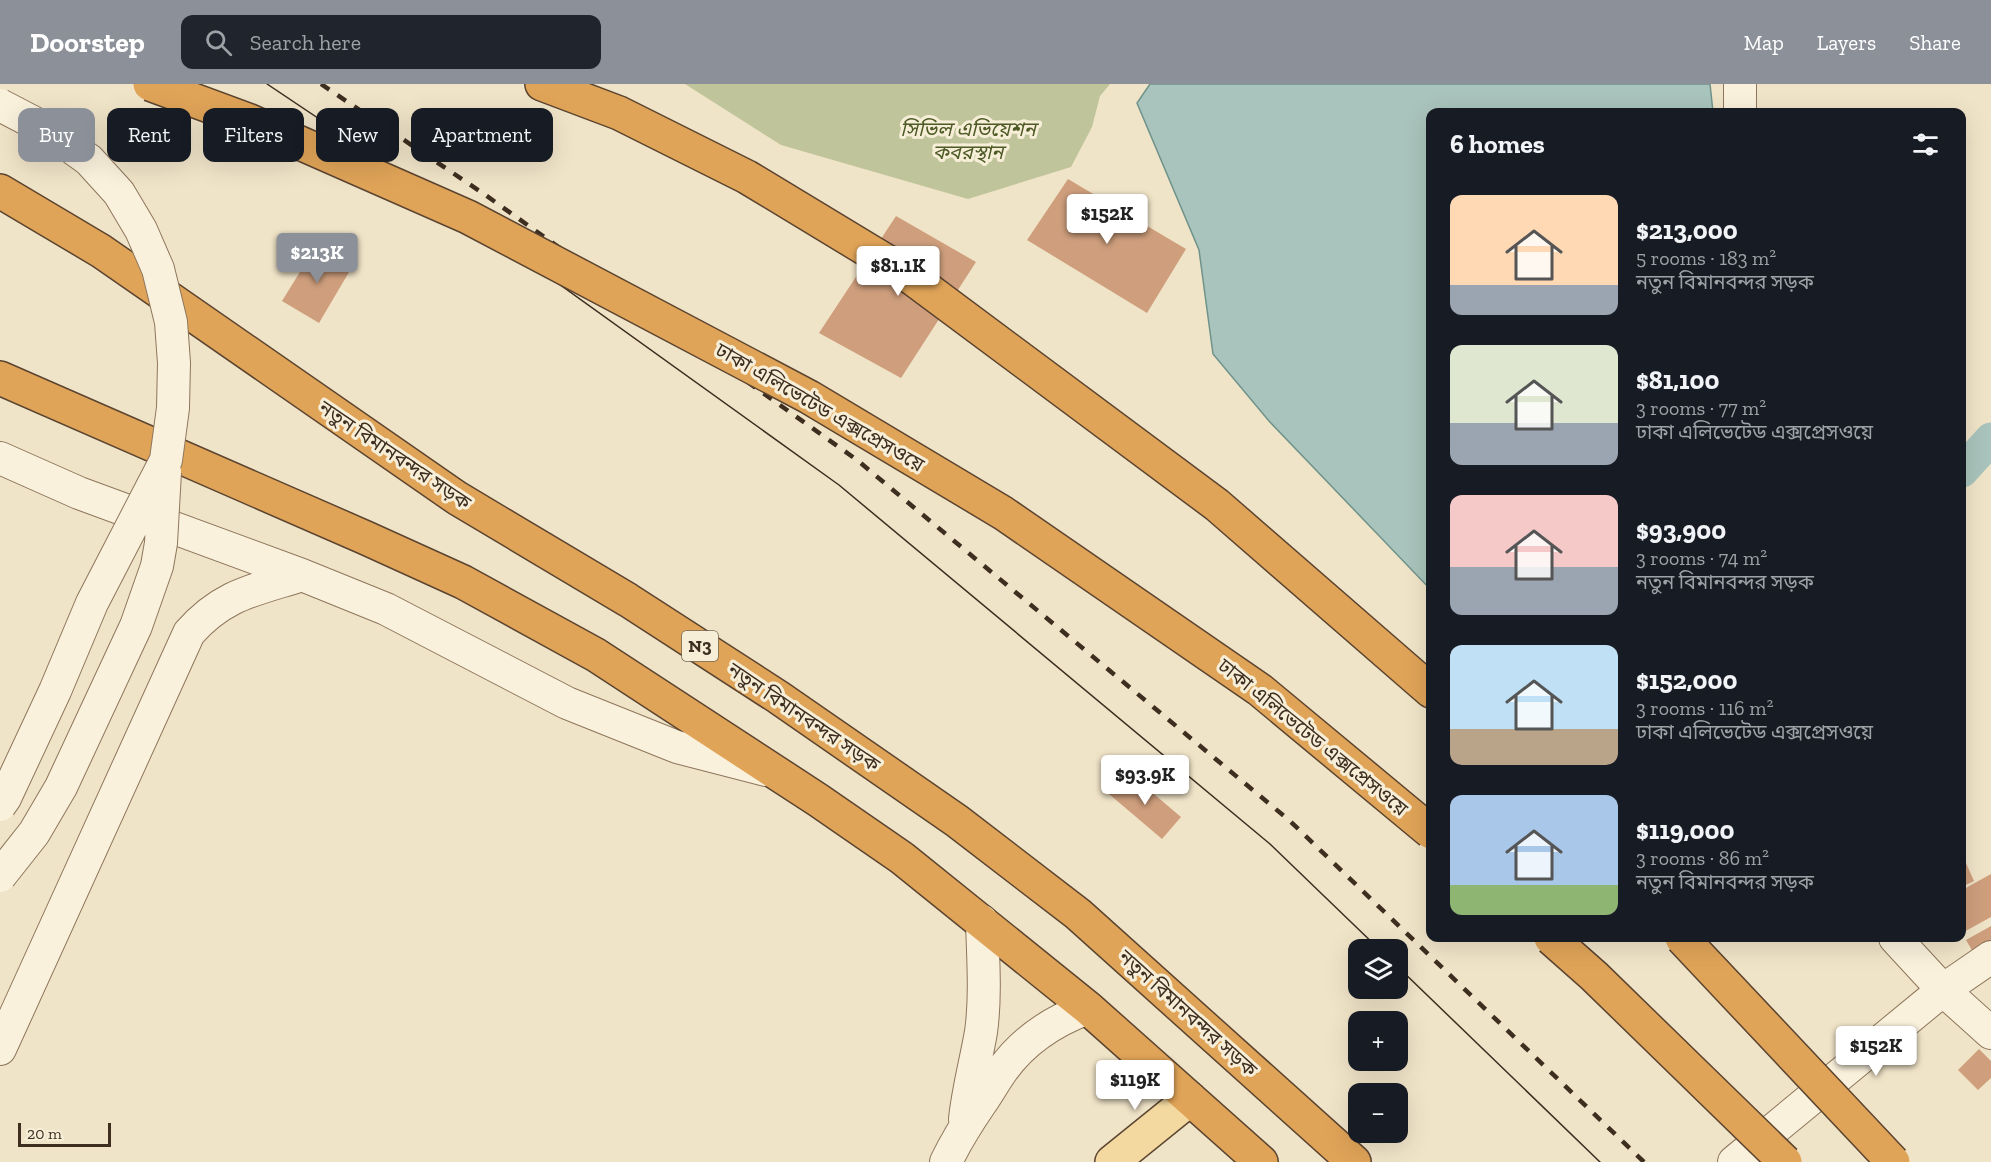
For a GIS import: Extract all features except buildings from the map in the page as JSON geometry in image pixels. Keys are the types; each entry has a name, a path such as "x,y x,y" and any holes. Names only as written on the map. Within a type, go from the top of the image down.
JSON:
{"highway":[{"name":"ঢাকা এলিভেটেড এক্সপ্রেসওয়ে","path":"150,84 250,121 468,218 809,397 1003,513 1260,690 1426,828"},
{"path":"542,84 619,113 747,177 904,272 1217,506 1426,687"},
{"name":"নতুন বিমানবন্দর সড়ক","path":"0,191 101,251 457,498 628,600 778,697 957,821 1078,914 1354,1162"},
{"path":"0,211 53,222"},
{"path":"0,378 462,582 596,656 818,800 902,858 1088,1008 1261,1162"},
{"path":"1556,942 1594,976 1785,1162"},
{"path":"1686,942 1893,1162"}],"main road":[{"path":"1112,1162 1190,1099"}],"street":[{"path":"1740,84 1740,108"},
{"path":"0,105 45,129 89,160 119,193 141,230 158,269 171,322 174,363 173,408 157,566 136,626 61,787 34,833 0,876"},
{"path":"0,458 80,493 302,575 386,609 567,703 677,747 772,771"},
{"path":"0,805 55,691 92,603 166,460"},
{"path":"0,1049 189,633 216,607 235,596 302,575"},
{"path":"965,1126 968,1093 981,1032 982,921"},
{"path":"1899,942 1943,990 1991,1033"},
{"path":"1734,1162 1943,990 1991,957"},
{"path":"946,1162 965,1126 1001,1071 1023,1046 1037,1033 1065,1016 1088,1008"}],"green space":[{"name":"সিভিল এভিয়েশন কবরস্থান","path":"685,84 1110,84 1100,96 1092,127 1071,167 968,199 781,145"}],"water":[{"path":"1150,84 1710,84 1713,108 1426,108 1426,585 1269,421 1213,354 1199,250 1137,103"}],"waterway":[{"path":"1966,467 1991,439"}],"tram line":[{"path":"267,84 467,218 839,485 1270,844 1369,939"},
{"path":"1408,977 1600,1162"}],"railway":[{"path":"321,84 484,194 857,460 1290,821 1644,1162"}]}
